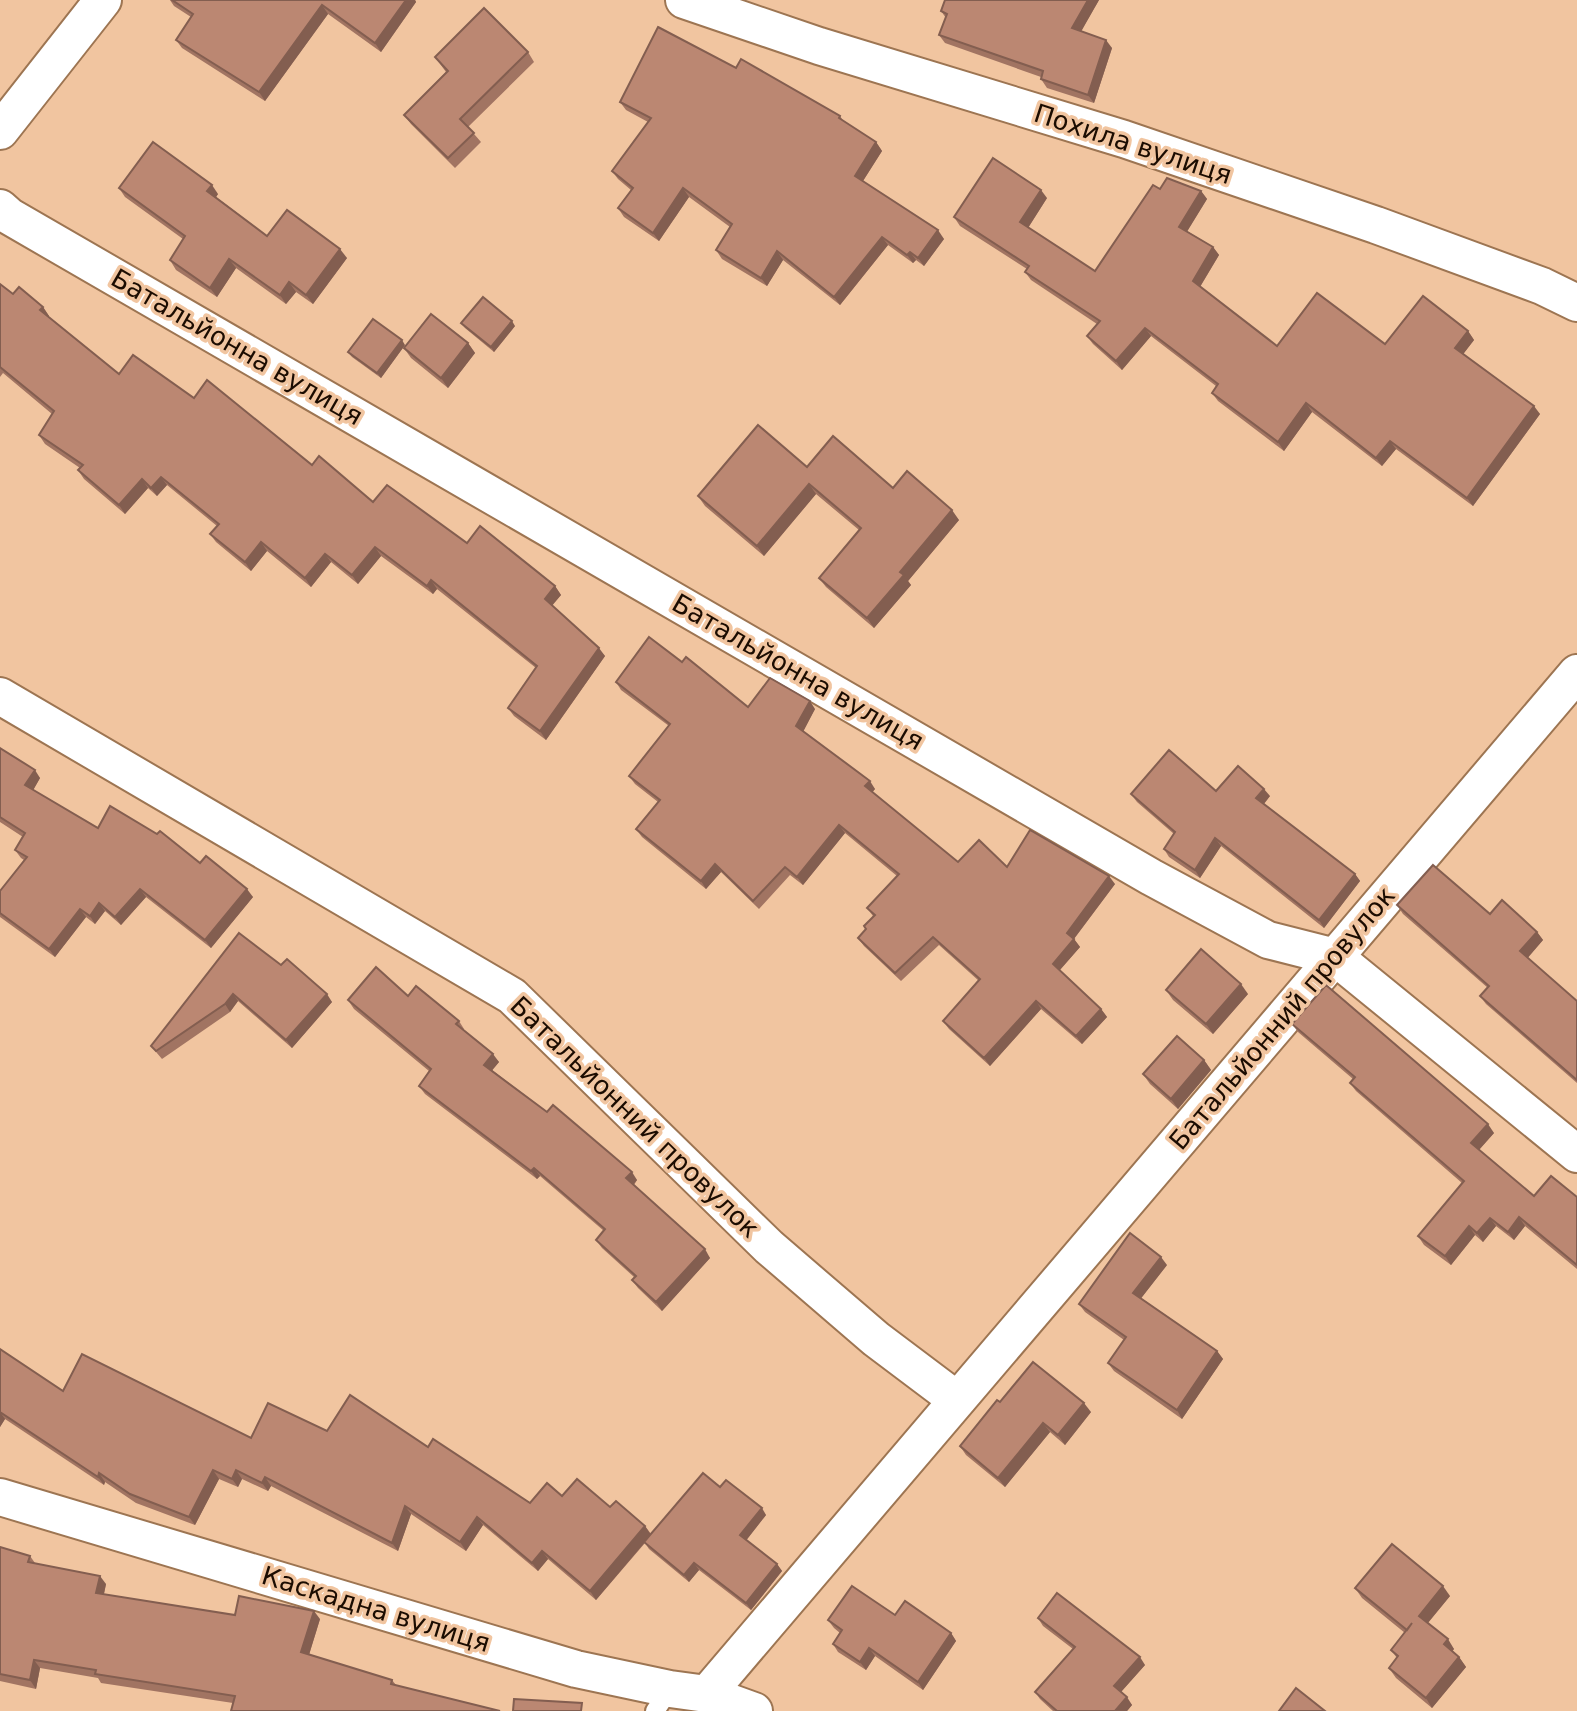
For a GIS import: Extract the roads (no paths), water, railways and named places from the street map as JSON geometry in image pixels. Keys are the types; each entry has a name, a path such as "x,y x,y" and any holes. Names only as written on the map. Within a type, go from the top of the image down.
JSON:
{"street":[{"path":"0,131 103,0"},
{"name":"Похила вулиця","path":"684,0 819,46 1154,149 1376,225 1542,286 1577,303"},
{"name":"Батальйонна вулиця","path":"0,208 1151,877 1268,940 1335,957 1577,1154"},
{"name":"Батальйонний провулок","path":"707,1694 1577,673"},
{"name":"Батальйонний провулок","path":"0,696 512,996 769,1247 876,1339 957,1400"},
{"name":"Каскадна вулиця","path":"0,1497 576,1669 662,1700 707,1694 754,1711"}]}
